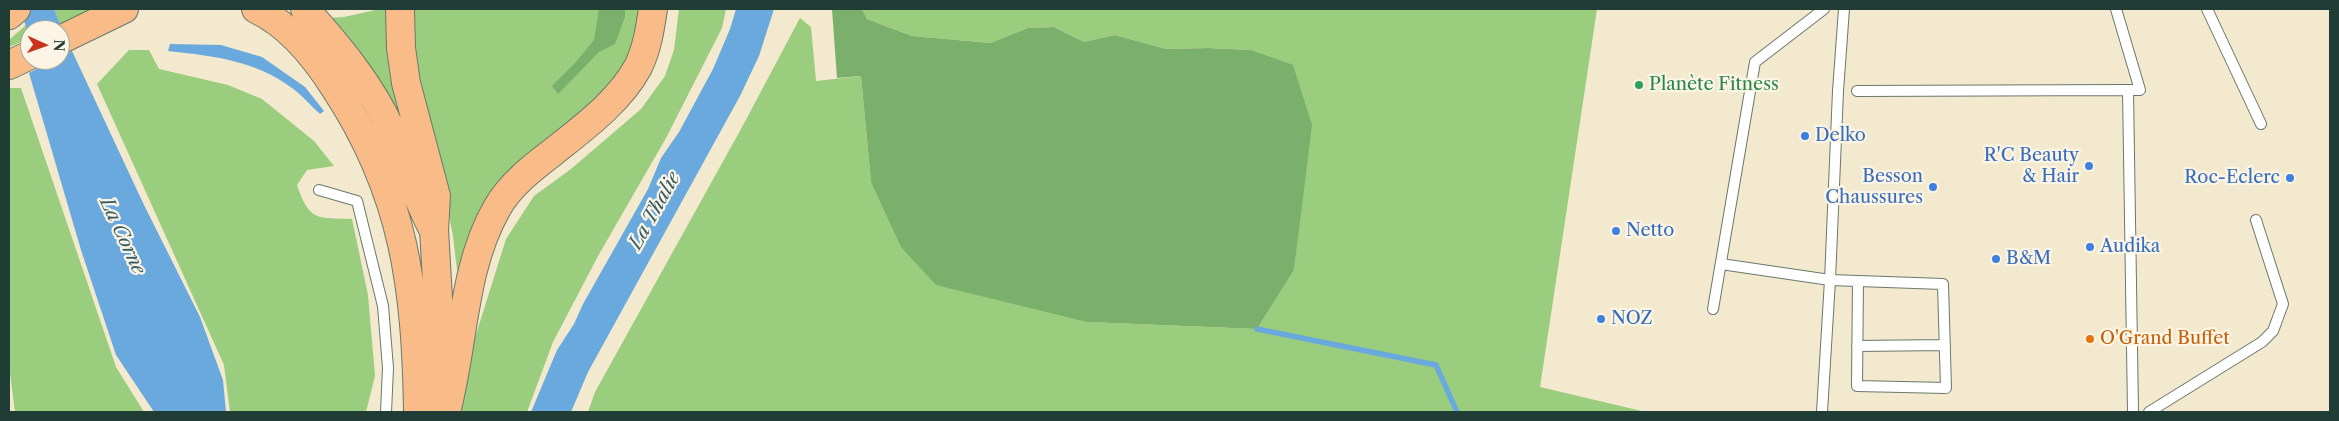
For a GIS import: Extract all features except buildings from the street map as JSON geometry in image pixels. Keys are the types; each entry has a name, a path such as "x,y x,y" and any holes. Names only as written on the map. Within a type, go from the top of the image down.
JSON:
{"main road":[{"path":"9,15 16,9"},
{"path":"256,9 268,14 294,37 322,67 347,106 369,146 390,196 404,246 413,300 418,358 418,412"},
{"path":"305,9 341,51 375,100 391,129 418,201 434,230"},
{"path":"400,9 401,48 406,83 436,196 434,230 439,315 434,412"},
{"path":"446,412 475,263 486,230 498,206 514,185 589,123 629,81 646,48 653,9"},
{"path":"70,35 125,10"}],"lane":[{"path":"1713,309 1755,62 1824,9"},
{"path":"1822,412 1838,91 1844,9"},
{"path":"1857,91 2140,90 2116,9"},
{"path":"2207,9 2260,124"},
{"path":"2128,90 2133,412"},
{"path":"319,190 357,201 383,306 388,368 386,412"},
{"path":"2149,412 2262,342 2273,331 2283,304 2256,220"},
{"path":"1721,264 1830,280 1944,284 1946,388 1857,386 1858,281"},
{"path":"1857,346 1945,345"}],"green space":[{"path":"54,9 101,9 77,20 72,18 58,20"},
{"path":"380,9 389,9 401,107 393,111 326,18 344,17"},
{"path":"412,9 644,9 624,71 590,110 502,183 463,275 457,270 453,236 437,154 415,65"},
{"path":"599,9 625,9 625,17 615,44 599,52 558,94 552,86 576,62 594,40"},
{"path":"679,9 726,9 722,28 666,138 598,256 553,342 527,412 456,412 462,379 506,239 534,196 571,169 641,109 665,76 674,50"},
{"path":"832,9 862,9 867,19 912,36 991,43 1028,28 1054,27 1084,42 1115,35 1166,49 1251,50 1293,65 1312,125 1294,270 1257,329 1087,322 936,285 901,247 871,182 861,76 837,78"},
{"path":"862,9 1597,9 1540,387 1646,412 588,412 595,392 741,129 800,18 811,27 816,81 861,76 871,182 1087,322 1257,329 1294,270 1302,199 1251,50 1166,49 1115,35 1084,42 1054,27 1028,28 992,43 912,36 867,19"},
{"path":"20,30 20,42 9,47 9,40"},
{"path":"129,50 149,50 159,69 228,85 262,99 314,141 334,166 307,170 297,185 306,205 316,215 352,219 368,295 375,376 366,412 230,412 224,365 97,84"},
{"path":"9,88 21,88 116,367 144,412 15,412 9,366"}],"water":[{"path":"44,9 54,9 58,20 34,20 34,18"},
{"name":"La Thalie","path":"736,9 774,9 759,56 740,96 588,372 571,412 531,412 557,350 574,324 583,304 648,189 661,158 679,132 713,69 730,29"},
{"path":"170,44 221,45 262,57 305,87 324,111 320,114 292,88 263,71 233,61 168,51"},
{"path":"72,51 144,205 200,317 223,380 226,412 154,412 116,355 81,250 29,73 35,70 70,70 70,52"}],"waterway":[{"name":"La Corne","path":"37,9 41,20"},
{"path":"1257,329 1436,365 1457,412"}],"place":[{"name":"Planète Fitness","path":"1639,85"},
{"name":"Delko","path":"1805,136"},
{"name":"R'C Beauty & Hair","path":"2089,166"},
{"name":"Roc-Eclerc","path":"2290,178"},
{"name":"Besson Chaussures","path":"1933,187"},
{"name":"Netto","path":"1616,231"},
{"name":"Audika","path":"2090,247"},
{"name":"B&M","path":"1996,259"},
{"name":"NOZ","path":"1601,319"},
{"name":"O'Grand Buffet","path":"2090,339"}]}
